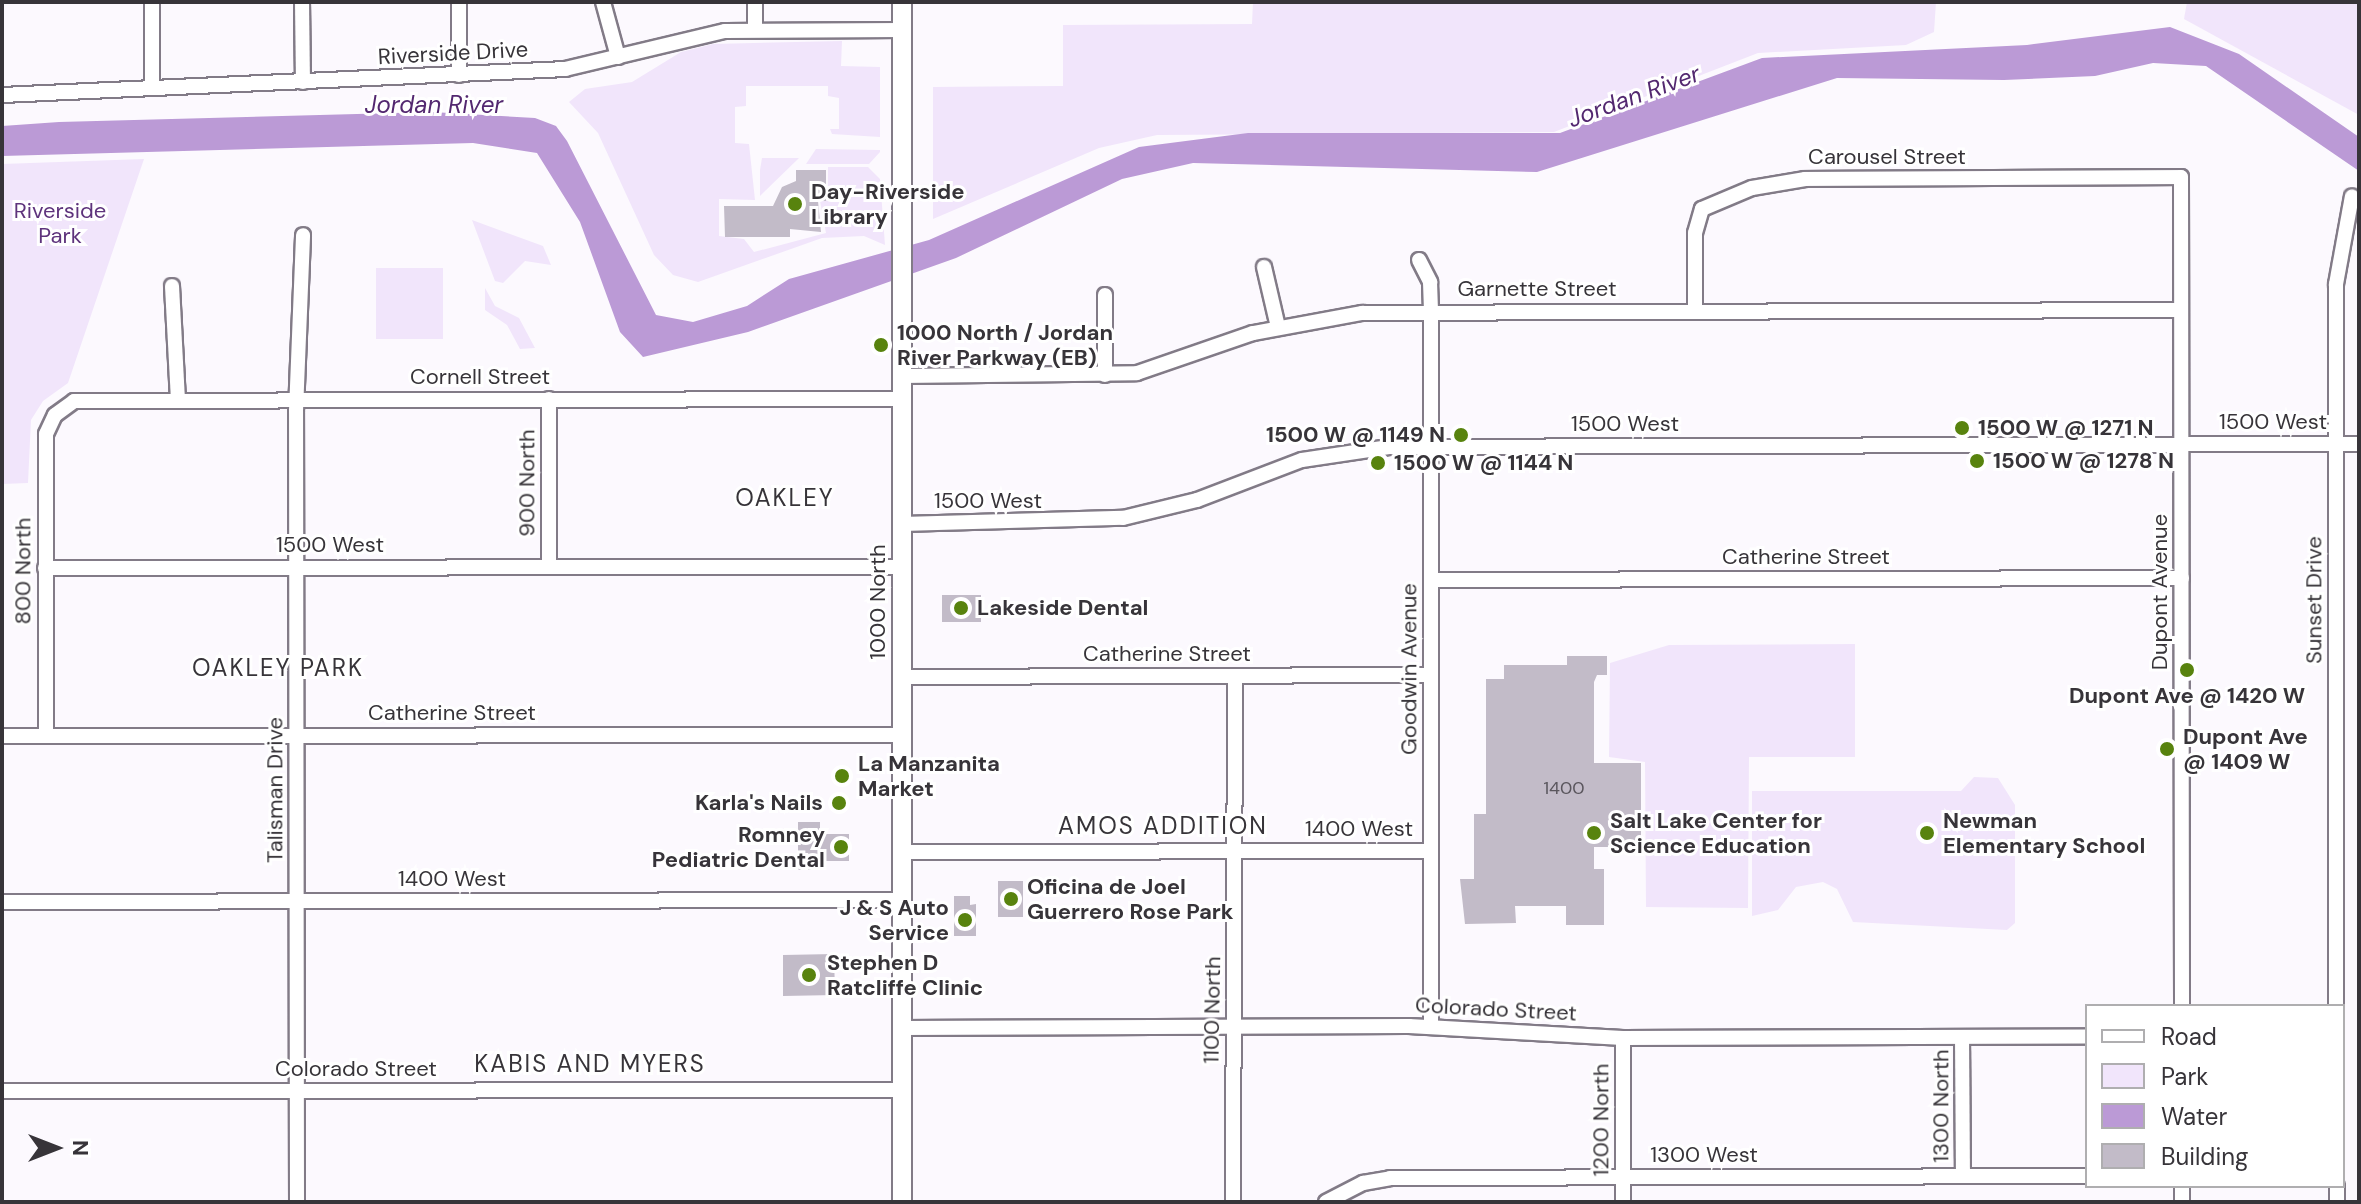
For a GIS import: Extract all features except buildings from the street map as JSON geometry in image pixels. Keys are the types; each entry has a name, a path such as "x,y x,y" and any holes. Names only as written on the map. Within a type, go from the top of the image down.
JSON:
{"street":[{"path":"152,2 152,88"},
{"path":"302,2 303,82"},
{"path":"459,2 459,75"},
{"path":"603,2 618,57"},
{"path":"755,2 755,30"},
{"name":"1000 North","path":"902,2 902,1202"},
{"name":"Riverside Drive","path":"2,95 565,69 714,32 902,30"},
{"name":"Dupont Avenue","path":"2181,177 2182,1004"},
{"name":"Carousel Street","path":"1695,310 1698,217 1712,201 1752,188 1805,179 2181,177"},
{"name":"Sunset Drive","path":"2336,1004 2337,267 2352,196"},
{"name":"Talisman Drive","path":"297,1202 297,567 303,235"},
{"name":"Goodwin Avenue","path":"1419,260 1430,282 1431,311 1431,1027"},
{"path":"1264,267 1278,327"},
{"path":"172,286 178,399"},
{"path":"1105,295 1105,375"},
{"name":"Garnette Street","path":"902,376 1105,375 1153,369 1278,327 1337,316 1431,311 2181,310"},
{"name":"Cornell Street","path":"60,410 83,399 902,399"},
{"name":"900 North","path":"549,399 549,567"},
{"name":"800 North","path":"46,735 46,434 60,410"},
{"name":"1500 West","path":"902,524 1123,518 1330,454 1431,446 2359,444"},
{"name":"1500 West","path":"45,568 902,567"},
{"name":"Catherine Street","path":"1431,580 2182,578"},
{"name":"Catherine Street","path":"902,677 1431,675"},
{"name":"1100 North","path":"1233,1202 1235,676"},
{"name":"Catherine Street","path":"2,736 902,735"},
{"name":"1400 West","path":"902,852 1431,851"},
{"name":"1400 West","path":"2,902 902,900"},
{"name":"Colorado Street","path":"902,1028 1431,1027 1623,1038 2085,1036"},
{"name":"1300 North","path":"1962,1037 1963,1176"},
{"name":"1200 North","path":"1623,1038 1623,1202"},
{"name":"Colorado Street","path":"2,1091 902,1090"},
{"name":"1300 West","path":"1326,1202 1363,1183 1390,1178 2085,1176"}],"green space":[{"path":"1253,2 1936,2 1934,32 1906,45 1758,53 1554,132 1157,135 1099,148 933,219 933,87 1063,86 1063,25 1252,24"},
{"path":"2187,2 2359,2 2359,115 2184,19"},
{"path":"842,41 841,66 880,67 880,137 832,134 830,129 839,129 839,98 828,96 828,86 746,86 746,106 735,107 735,143 749,144 755,200 719,199 719,236 744,239 754,252 826,233 820,201 828,200 828,167 868,167 880,179 885,245 864,236 822,238 698,282 673,275 654,255 598,133 569,102 585,89 632,82 681,52 713,44"},
{"path":"816,149 880,152 869,164 806,164"},
{"path":"762,158 799,158 760,196 760,170"},
{"name":"Riverside Park","path":"144,159 68,383 43,401 31,420 28,483 2,484 2,164"},
{"path":"472,220 543,246 551,265 525,261 503,283 495,281"},
{"path":"376,268 443,268 443,339 376,339"},
{"path":"485,288 495,306 519,318 535,348 520,349 507,325 485,310"},
{"path":"1855,644 1855,757 1749,757 1748,908 1646,907 1645,762 1609,757 1610,663 1669,645"},
{"path":"1974,777 1998,778 2015,805 2015,923 2007,930 1853,922 1837,889 1823,882 1796,887 1778,910 1752,916 1752,791 1961,791"}],"water":[{"path":"2170,27 2239,54 2359,137 2359,171 2206,66 2153,63 2095,76 2004,80 1837,78 1537,172 1193,163 1122,179 956,258 748,332 643,357 620,332 580,222 537,153 473,143 2,156 2,126 432,112 535,118 556,126 567,141 656,315 693,322 747,306 789,279 929,240 1139,147 1248,133 1560,133 1762,58 2027,45"}],"place":[{"name":"Day-Riverside Library","path":"795,204"},
{"name":"1000 North / Jordan River Parkway (EB)","path":"881,345"},
{"name":"1500 W @ 1271 N","path":"1962,428"},
{"name":"1500 W @ 1149 N","path":"1461,435"},
{"name":"1500 W @ 1278 N","path":"1977,461"},
{"name":"1500 W @ 1144 N","path":"1378,463"},
{"name":"Lakeside Dental","path":"961,608"},
{"name":"Dupont Ave @ 1420 W","path":"2187,670"},
{"name":"Dupont Ave @ 1409 W","path":"2167,749"},
{"name":"La Manzanita Market","path":"842,776"},
{"name":"Karla's Nails","path":"839,803"},
{"name":"Salt Lake Center for Science Education","path":"1594,833"},
{"name":"Newman Elementary School","path":"1927,833"},
{"name":"Romney Pediatric Dental","path":"841,847"},
{"name":"Oficina de Joel Guerrero Rose Park","path":"1011,899"},
{"name":"J & S Auto Service","path":"965,920"},
{"name":"Stephen D Ratcliffe Clinic","path":"809,975"}],"district":[{"name":"OAKLEY","path":"785,498"},
{"name":"OAKLEY PARK","path":"278,668"},
{"name":"AMOS ADDITION","path":"1163,826"},
{"name":"KABIS AND MYERS","path":"590,1064"}],"water label":[{"name":"Jordan River","path":"1634,96"},
{"name":"Jordan River","path":"434,105"}]}
